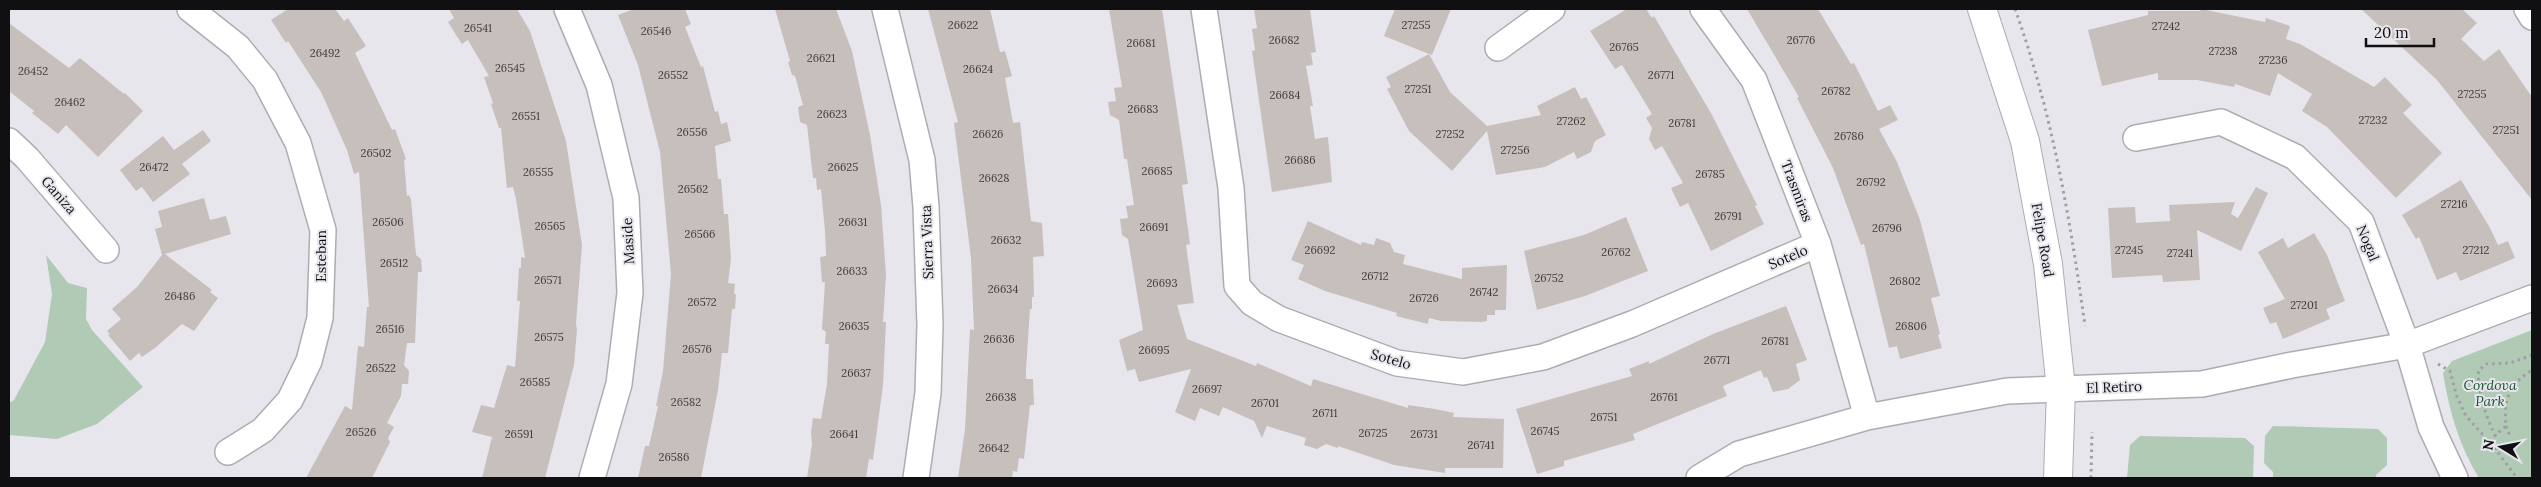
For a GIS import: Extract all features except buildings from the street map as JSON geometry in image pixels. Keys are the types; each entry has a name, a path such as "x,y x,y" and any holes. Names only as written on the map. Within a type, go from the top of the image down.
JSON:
{"main road":[{"name":"Felipe Road","path":"1982,9 2025,141 2048,264 2061,389 2058,478"}],"street":[{"name":"Esteban","path":"190,9 238,47 265,80 298,143 323,230 320,318 309,361 290,400 264,430 228,452"},
{"name":"Maside","path":"567,9 599,85 626,198 630,293 619,384 592,478"},
{"name":"Sierra Vista","path":"886,9 922,160 926,207 930,326 929,373 916,478"},
{"name":"Sotelo","path":"1204,9 1231,188 1237,286 1252,304 1279,319 1397,364 1463,372 1543,357 1632,324 1818,244"},
{"path":"1498,48 1552,9"},
{"name":"Trasmiras","path":"1703,9 1754,80 1818,244 1867,417"},
{"path":"2527,9 2532,17"},
{"name":"Nogal","path":"2136,138 2221,122 2296,157 2360,222 2407,345 2431,427 2455,478"},
{"name":"Ganiza","path":"9,141 27,158 106,250"},
{"name":"El Retiro","path":"1698,478 1739,454 1867,417 2007,392 2202,384 2292,365 2407,345 2532,298"}],"path":[{"path":"2407,345 2450,371 2457,397 2466,416 2489,441 2517,478"},
{"path":"2496,436 2484,412 2483,399 2478,384 2479,370 2486,364 2510,363 2532,355"},
{"path":"2510,436 2506,426 2510,390 2515,381 2532,370"},
{"path":"2489,441 2506,426"},
{"path":"2091,478 2092,432"}],"green space":[{"path":"46,255 68,283 87,288 86,319 92,330 143,387 97,424 57,439 9,435 9,403 14,400 45,342 52,294"},
{"name":"Cordova Park","path":"2532,330 2532,478 2479,478 2460,440 2448,401 2443,373 2452,361"},
{"path":"2273,426 2378,429 2387,438 2387,465 2376,475 2376,478 2273,478 2273,472 2264,463 2265,436"},
{"path":"2140,436 2245,438 2254,446 2253,478 2127,478 2130,445"}]}
